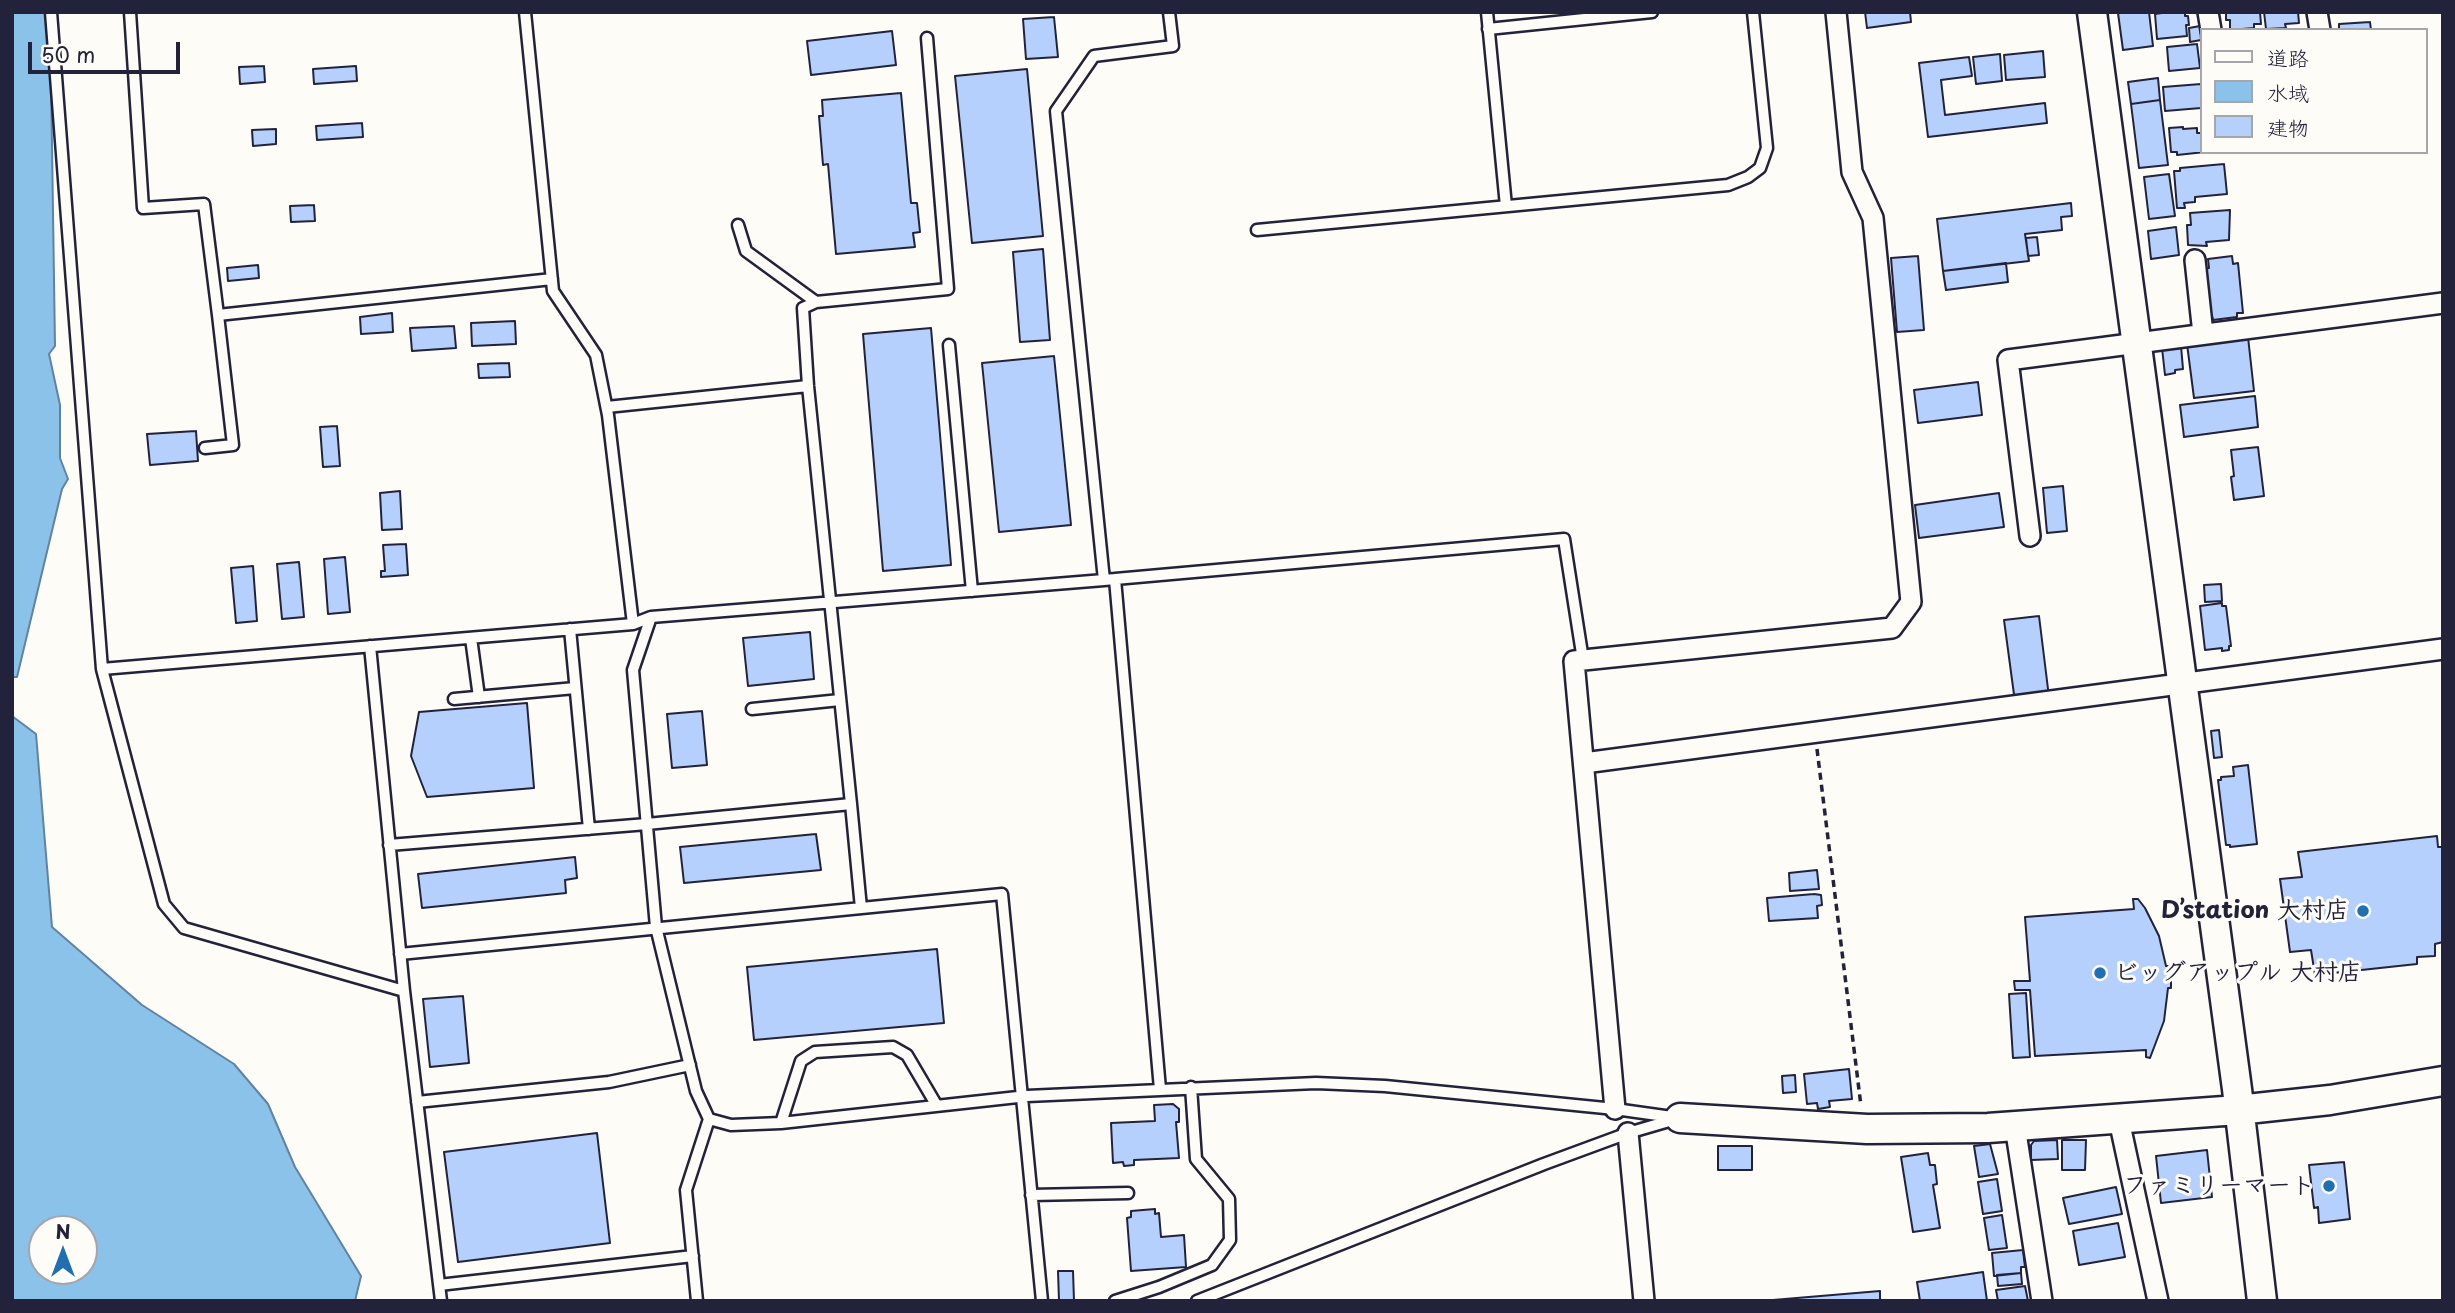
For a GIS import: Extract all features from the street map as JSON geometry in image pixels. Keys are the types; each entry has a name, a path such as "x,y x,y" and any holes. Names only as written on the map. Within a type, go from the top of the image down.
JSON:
{"street":[{"path":"1615,1109 1574,662 1892,628 1912,602 1873,218 1852,172 1836,12"},
{"path":"2092,12 2180,682 2237,1089 2262,1301"},
{"path":"2194,260 2203,334"},
{"path":"2030,536 2008,360 2443,303"},
{"path":"1584,762 2443,649"},
{"path":"1680,1118 1867,1129 2015,1126 2238,1110 2441,1085"},
{"path":"2119,1120 2158,1301"},
{"path":"2015,1126 2042,1301"},
{"path":"1628,1133 1644,1301"}],"lane":[{"path":"51,12 102,669 164,904 184,928 404,991"},
{"path":"130,12 143,208 204,204 233,445 205,448"},
{"path":"525,12 553,291 596,355 607,407 633,624"},
{"path":"1104,580 1056,111 1094,56 1173,46 1169,12"},
{"path":"1487,12 1506,206"},
{"path":"1488,29 1652,12"},
{"path":"1257,230 1728,185 1748,177 1760,168 1767,148 1753,12"},
{"path":"861,908 808,386 803,308 816,302 948,289 927,38"},
{"path":"738,225 746,251 816,302"},
{"path":"218,315 552,279"},
{"path":"949,345 972,591"},
{"path":"607,407 808,386"},
{"path":"102,669 633,624 650,617 1564,539 1583,660"},
{"path":"1115,579 1160,1089"},
{"path":"650,617 633,670 656,928 696,1091 709,1119 686,1190 697,1301"},
{"path":"570,629 589,829"},
{"path":"471,638 479,696"},
{"path":"370,646 400,954 440,1301"},
{"path":"454,699 575,688"},
{"path":"752,709 840,700"},
{"path":"389,845 851,804"},
{"path":"400,954 1002,894 1042,1301"},
{"path":"781,1123 801,1061 815,1052 893,1047 907,1055 937,1106"},
{"path":"417,1102 609,1082 690,1065"},
{"path":"709,1119 732,1125 781,1123 1022,1097 1317,1083 1385,1086 1680,1118"},
{"path":"1115,1301 1159,1287 1212,1265 1230,1240 1229,1199 1196,1159 1191,1087"},
{"path":"1197,1301 1544,1164 1628,1133 1680,1118"},
{"path":"1031,1195 1128,1193"},
{"path":"439,1285 693,1256"}],"path":[{"path":"1813,733 1859,1101 1867,1129"}],"water":[{"path":"12,12 50,12 55,346 49,354 60,405 60,458 68,479 62,489 17,677 12,677"},
{"path":"12,716 36,734 52,927 142,1005 234,1064 268,1104 295,1167 361,1276 355,1301 12,1301"}],"building":[{"path":"1865,12 1910,12 1911,22 1867,28"},
{"path":"2149,12 2153,46 2123,50 2118,13"},
{"path":"2226,12 2260,12 2261,24 2254,24 2254,28 2230,28 2230,20 2226,20"},
{"path":"2264,12 2298,12 2299,23 2285,24 2286,28 2266,28"},
{"path":"2185,13 2185,16 2188,16 2187,36 2157,39 2155,14"},
{"path":"1054,17 1058,57 1026,59 1023,19"},
{"path":"2370,22 2371,28 2339,28 2339,24"},
{"path":"2200,26 2200,40 2190,42 2189,28"},
{"path":"892,31 896,65 811,75 807,41"},
{"path":"2197,44 2200,68 2169,71 2167,47"},
{"path":"2043,51 2045,77 2006,80 2004,55"},
{"path":"2000,54 2002,81 1976,84 1973,57"},
{"path":"1969,57 1972,76 1941,80 1945,115 2045,103 2047,123 1928,137 1919,63"},
{"path":"264,66 265,82 240,84 239,67"},
{"path":"356,66 357,81 314,84 313,69"},
{"path":"1027,69 1043,236 972,243 955,76"},
{"path":"2158,78 2160,100 2131,104 2128,82"},
{"path":"2200,84 2200,108 2165,111 2163,87"},
{"path":"901,93 911,203 917,203 920,232 913,233 915,247 836,254 828,164 823,165 819,116 823,116 822,100"},
{"path":"2160,100 2168,165 2139,168 2131,104"},
{"path":"362,123 363,137 317,140 316,126"},
{"path":"2169,128 2197,128 2197,133 2200,133 2200,153 2177,155 2177,152 2171,152"},
{"path":"276,129 276,144 253,146 252,130"},
{"path":"2224,164 2227,194 2195,197 2195,202 2184,203 2185,208 2177,208 2174,171 2180,171 2180,168"},
{"path":"2169,174 2175,216 2149,219 2144,177"},
{"path":"2071,203 2072,216 2061,217 2062,230 2025,234 2029,261 1943,271 1937,219"},
{"path":"314,205 315,221 291,222 290,206"},
{"path":"2230,210 2229,240 2206,242 2207,246 2188,245 2187,225 2191,225 2190,213"},
{"path":"2176,227 2179,255 2151,259 2148,231"},
{"path":"2037,237 2039,255 2028,256 2026,238"},
{"path":"1043,249 1050,340 1020,342 1013,252"},
{"path":"1918,256 1924,330 1897,332 1891,258"},
{"path":"2232,256 2233,264 2238,263 2243,313 2237,313 2237,317 2213,320 2212,316 2210,317 2204,269 2209,268 2208,259"},
{"path":"2006,263 2008,282 1946,290 1943,271"},
{"path":"258,265 259,278 228,281 227,268"},
{"path":"392,313 393,332 361,334 360,317"},
{"path":"515,321 516,344 472,346 471,323"},
{"path":"454,326 456,348 412,351 410,328"},
{"path":"931,328 951,565 883,571 863,334"},
{"path":"2248,337 2254,391 2194,398 2187,344"},
{"path":"2181,346 2183,369 2165,375 2162,348"},
{"path":"1054,356 1071,525 999,532 982,363"},
{"path":"509,363 510,377 479,378 478,364"},
{"path":"1978,382 1982,415 1918,423 1914,390"},
{"path":"2255,396 2258,427 2184,437 2180,405"},
{"path":"337,426 340,466 323,467 320,427"},
{"path":"196,431 198,461 150,465 147,434"},
{"path":"2258,447 2264,496 2234,500 2231,450"},
{"path":"2063,486 2067,531 2047,533 2043,488"},
{"path":"400,491 402,529 382,530 380,493"},
{"path":"1999,493 2004,527 1919,538 1915,505"},
{"path":"406,544 408,575 381,577 381,571 385,571 383,545"},
{"path":"345,557 350,612 328,614 324,559"},
{"path":"299,562 304,617 282,619 277,564"},
{"path":"253,566 257,621 236,623 231,568"},
{"path":"2221,584 2222,601 2205,602 2204,585"},
{"path":"2222,603 2222,606 2226,606 2231,646 2229,650 2205,650 2200,606"},
{"path":"2039,616 2049,697 2015,702 2004,620"},
{"path":"810,632 814,679 748,686 743,638"},
{"path":"527,703 534,788 427,797 411,756 419,712"},
{"path":"702,711 707,765 672,768 667,714"},
{"path":"2219,730 2222,757 2214,758 2211,731"},
{"path":"2248,765 2257,844 2230,847 2226,845 2218,780 2221,780 2221,777 2234,776 2233,767"},
{"path":"816,834 821,870 684,883 680,847"},
{"name":"D’station 大村店","path":"2437,836 2438,847 2443,847 2443,942 2435,944 2435,956 2417,957 2417,964 2315,975 2311,950 2290,952 2280,879 2302,877 2298,852"},
{"path":"575,857 577,878 565,880 566,893 422,908 418,874"},
{"path":"1817,870 1819,889 1790,891 1789,873"},
{"path":"1821,895 1822,905 1817,906 1818,918 1769,921 1767,898"},
{"name":"ビッグアップル 大村店","path":"2133,899 2138,899 2145,908 2159,936 2166,966 2171,966 2171,988 2168,988 2164,1021 2150,1058 2146,1057 2146,1050 2035,1056 2030,990 2015,990 2014,981 2030,981 2025,917 2134,909"},
{"path":"937,949 944,1023 754,1040 747,967"},
{"path":"2026,993 2030,1057 2013,1058 2009,994"},
{"path":"463,996 469,1063 430,1067 423,999"},
{"path":"1849,1069 1852,1099 1829,1101 1830,1107 1818,1109 1817,1103 1807,1104 1804,1074"},
{"path":"1795,1075 1796,1092 1783,1093 1782,1076"},
{"path":"1173,1104 1179,1109 1179,1122 1176,1122 1179,1158 1134,1160 1134,1165 1124,1166 1123,1162 1113,1163 1111,1123 1155,1121 1154,1105"},
{"path":"597,1133 610,1243 458,1262 444,1152"},
{"path":"2057,1140 2058,1159 2031,1160 2031,1145 2034,1141"},
{"path":"2062,1140 2086,1140 2085,1170 2062,1170"},
{"path":"1990,1144 1998,1174 1979,1177 1974,1146"},
{"path":"1718,1146 1752,1146 1752,1170 1718,1170"},
{"path":"2207,1150 2212,1197 2161,1203 2156,1156"},
{"path":"1928,1153 1930,1165 1935,1165 1937,1184 1933,1185 1940,1228 1913,1232 1901,1157"},
{"name":"ファミリーマート","path":"2344,1162 2350,1219 2319,1223 2318,1207 2314,1208 2309,1165"},
{"path":"1997,1179 2002,1211 1983,1214 1978,1182"},
{"path":"2116,1187 2122,1214 2069,1224 2063,1198"},
{"path":"1155,1209 1155,1214 1159,1213 1161,1237 1184,1235 1186,1267 1131,1271 1127,1218 1131,1217 1131,1211"},
{"path":"2002,1215 2007,1248 1989,1250 1984,1218"},
{"path":"2118,1223 2125,1257 2079,1265 2073,1231"},
{"path":"2023,1250 2025,1267 2021,1267 2021,1273 1994,1276 1992,1253"},
{"path":"1058,1271 1073,1271 1074,1301 1059,1301"},
{"path":"1983,1272 1987,1301 1920,1301 1917,1282"},
{"path":"2021,1273 2022,1284 1998,1286 1997,1275"},
{"path":"2025,1286 2028,1301 1998,1301 1996,1290"},
{"path":"1880,1291 1880,1301 1761,1301"}],"place":[{"name":"D’station 大村店","path":"2363,911"},
{"name":"ビッグアップル 大村店","path":"2100,973"},
{"name":"ファミリーマート","path":"2329,1186"}]}
